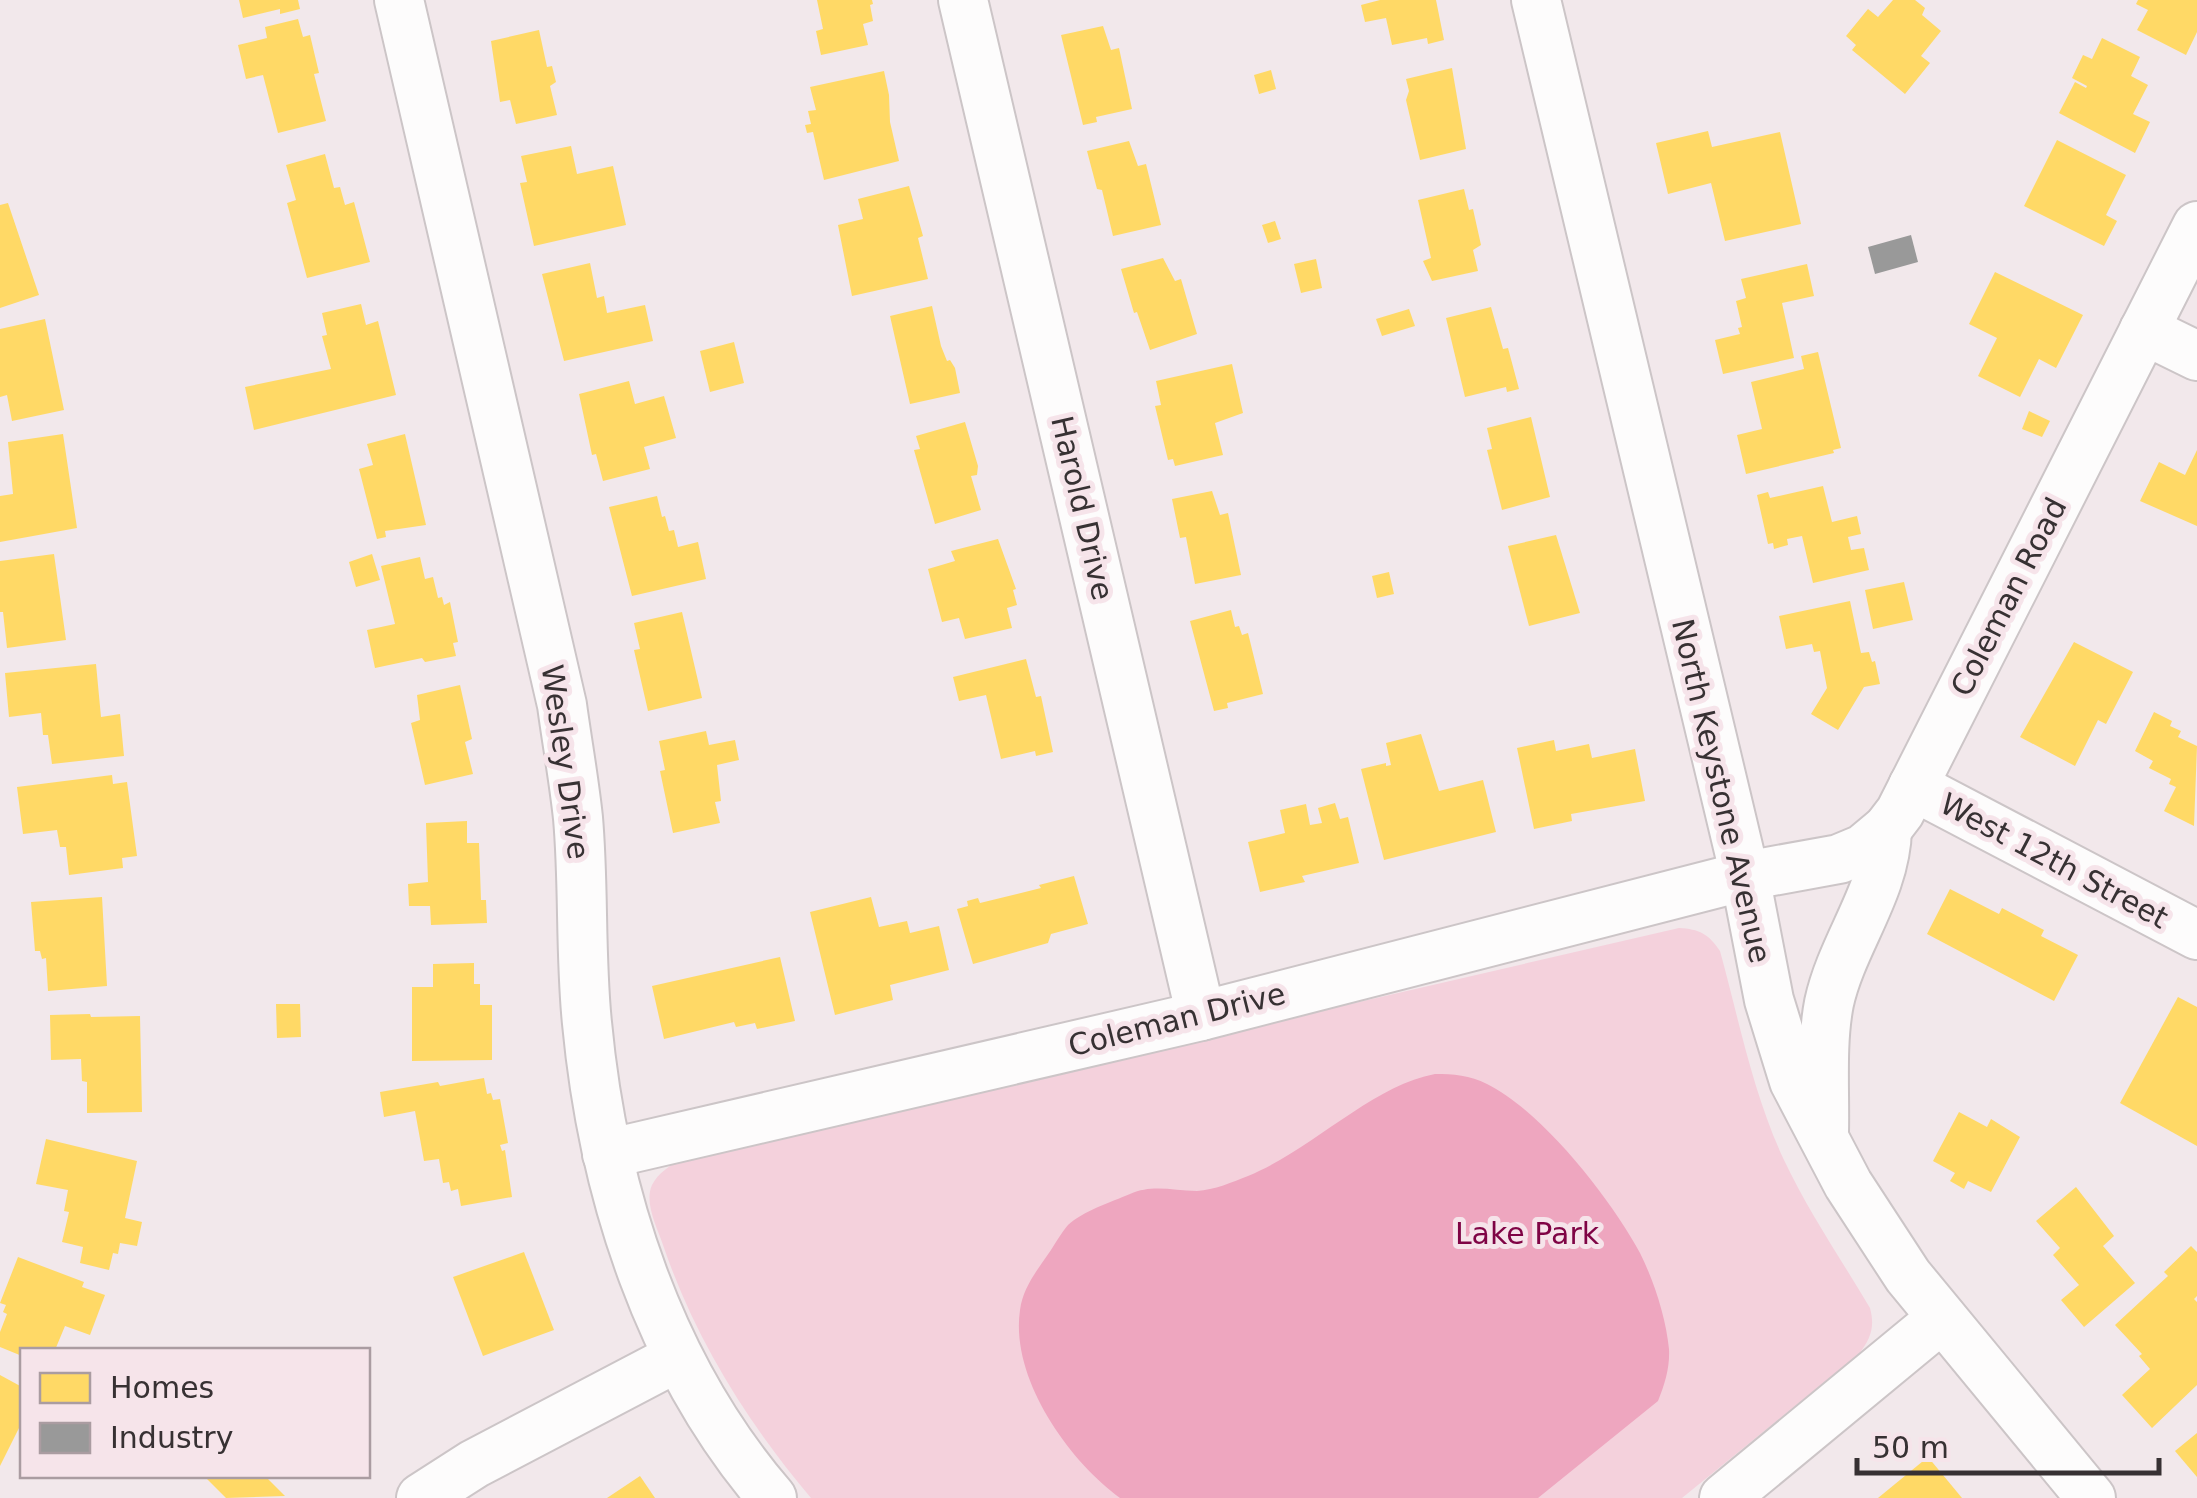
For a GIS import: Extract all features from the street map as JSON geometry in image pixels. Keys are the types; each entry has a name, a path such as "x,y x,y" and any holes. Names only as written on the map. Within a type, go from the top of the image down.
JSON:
{"street":[{"name":"Wesley Drive","path":"399,0 562,704 578,818 586,1021 607,1154 633,1243 676,1358 720,1429 772,1498"},
{"name":"Harold Drive","path":"963,0 1201,1016"},
{"name":"North Keystone Avenue","path":"1536,0 1744,876 1769,1000 1794,1082 1880,1237 2091,1498"},
{"name":"Coleman Road","path":"1744,876 1839,859 1863,849 1900,812 2197,226"},
{"path":"2144,330 2197,356"},
{"name":"West 12th Street","path":"1912,786 2197,936"},
{"path":"1824,1134 1830,1001 1877,880 1887,846 1887,828"},
{"name":"Coleman Drive","path":"607,1154 1201,1016 1744,876"},
{"path":"1724,1498 1942,1318"},
{"path":"422,1498 474,1464 676,1358"}],"green space":[{"name":"Lake Park","path":"1679,928 1703,934 1720,951 1773,1135 1803,1198 1870,1308 1872,1321 1869,1337 1859,1354 1682,1498 811,1498 765,1440 707,1346 676,1280 652,1215 652,1185 680,1159"}],"shaded area":[{"path":"1435,1074 1474,1079 1508,1097 1552,1135 1612,1208 1640,1253 1662,1312 1669,1356 1658,1401 1538,1498 1120,1498 1100,1482 1063,1440 1024,1363 1019,1336 1024,1294 1068,1225 1089,1211 1138,1191 1203,1190 1248,1176 1272,1165 1388,1091"}],"building: Homes":[{"path":"239,0 298,0 300,9 280,14 280,9 243,18"},
{"path":"817,0 872,0 873,21 863,24 868,45 821,55 816,31 823,29"},
{"path":"1380,0 1436,0 1444,40 1428,44 1427,38 1392,45 1386,18 1365,22 1361,5"},
{"path":"1893,0 1915,0 1925,8 1922,15 1941,31 1921,56 1930,63 1905,94 1852,50 1856,45 1846,36 1868,9 1878,17"},
{"path":"2138,0 2197,0 2197,32 2186,55 2137,30 2148,10 2136,4"},
{"path":"298,19 303,37 310,35 319,73 314,74 326,121 278,133 263,75 246,79 238,45 267,38 265,27"},
{"path":"1103,26 1111,50 1119,48 1132,109 1096,117 1097,122 1083,125 1061,35"},
{"path":"539,30 547,67 552,66 556,82 550,86 557,115 516,124 510,100 500,102 491,41"},
{"path":"2102,38 2140,57 2131,76 2148,85 2133,114 2150,122 2135,153 2059,113 2075,82 2086,88 2072,78 2083,55 2092,59"},
{"path":"1452,68 1466,149 1420,160 1406,100 1406,79"},
{"path":"1271,70 1276,89 1259,94 1254,75"},
{"path":"884,71 899,161 824,180 813,132 807,133 805,125 811,124 808,111 816,110 810,87"},
{"path":"1708,131 1712,147 1780,132 1801,224 1725,241 1711,183 1668,194 1656,143"},
{"path":"2057,140 2126,175 2106,215 2117,221 2104,246 2024,206"},
{"path":"1129,141 1138,166 1146,164 1161,225 1113,236 1087,151"},
{"path":"571,146 577,174 613,166 626,225 534,246 520,183 527,182 521,156"},
{"path":"325,154 334,188 340,187 345,205 354,202 370,262 307,278 287,203 296,200 286,165"},
{"path":"909,186 923,236 918,238 928,279 852,296 838,225 863,219 858,199"},
{"path":"1464,189 1481,245 1473,250 1478,271 1432,281 1423,261 1431,258 1418,200"},
{"path":"8,203 39,295 0,308 0,205"},
{"path":"1275,221 1281,239 1268,243 1262,225"},
{"path":"1163,258 1175,281 1181,279 1197,334 1150,350 1121,269"},
{"path":"1316,259 1322,288 1301,293 1294,264"},
{"path":"590,263 597,298 604,296 607,313 645,305 653,341 564,361 542,274"},
{"path":"1807,264 1814,296 1782,303 1794,358 1723,374 1715,340 1740,334 1736,301 1746,298 1741,279"},
{"path":"1995,272 2083,315 2056,368 2039,359 2020,397 1978,376 1997,338 1969,324"},
{"path":"361,304 366,325 378,321 396,395 254,430 245,387 331,369 322,336 327,335 322,313"},
{"path":"932,306 941,346 955,368 960,393 910,404 890,316"},
{"path":"1491,307 1519,389 1507,392 1506,387 1465,397 1446,318"},
{"path":"1409,309 1415,326 1382,336 1376,319"},
{"path":"45,319 64,410 12,421 7,395 0,397 0,329"},
{"path":"734,342 744,383 710,392 700,351"},
{"path":"1818,352 1841,448 1746,474 1737,435 1762,429 1751,382 1804,369 1801,356"},
{"path":"1232,364 1243,413 1215,423 1223,455 1175,466 1173,459 1168,460 1155,406 1161,405 1156,381"},
{"path":"629,381 635,404 664,396 676,438 644,447 650,469 603,481 596,454 592,455 579,394"},
{"path":"2029,411 2050,421 2042,437 2022,429"},
{"path":"1531,417 1550,497 1502,510 1487,450 1492,449 1487,428"},
{"path":"965,422 978,466 977,475 971,476 981,510 935,524 914,450 920,449 916,436"},
{"path":"63,434 77,528 0,542 0,496 13,494 8,442"},
{"path":"405,434 426,525 385,531 386,537 377,539 359,469 373,465 367,444"},
{"path":"2197,450 2197,526 2140,501 2159,462 2185,475"},
{"path":"1823,486 1832,522 1857,516 1861,534 1848,537 1851,550 1864,548 1869,570 1813,583 1802,536 1787,539 1788,545 1774,549 1773,543 1768,544 1757,495 1768,492 1770,498"},
{"path":"1212,491 1220,515 1228,513 1241,575 1195,584 1186,537 1180,538 1172,499"},
{"path":"657,496 662,517 665,516 669,531 674,530 678,547 698,542 706,579 632,596 609,507"},
{"path":"1556,535 1580,613 1529,626 1508,546"},
{"path":"998,539 1016,589 1013,590 1017,605 1007,608 1012,628 965,639 959,618 942,622 928,569 955,561 951,551"},
{"path":"54,554 66,640 7,648 0,612 0,561"},
{"path":"372,554 380,580 356,587 349,562"},
{"path":"420,557 425,579 433,577 438,598 442,597 444,605 450,602 458,642 453,643 456,656 425,662 422,658 375,668 367,630 395,624 381,566"},
{"path":"1389,572 1394,594 1377,598 1372,576"},
{"path":"1904,582 1913,620 1873,629 1865,590"},
{"path":"1850,601 1861,653 1869,652 1872,662 1875,661 1880,684 1864,687 1838,730 1811,714 1827,688 1820,651 1814,652 1812,644 1786,649 1779,616"},
{"path":"1231,610 1235,627 1239,626 1242,635 1248,633 1263,694 1227,703 1228,708 1214,711 1190,621"},
{"path":"682,612 702,698 648,711 634,650 640,649 634,623"},
{"path":"2074,642 2133,672 2106,724 2098,720 2075,766 2020,737"},
{"path":"1026,659 1036,697 1041,696 1053,752 1036,756 1035,751 1001,759 986,695 959,701 953,677"},
{"path":"96,664 101,717 120,714 124,756 52,764 41,713 9,717 5,673"},
{"path":"460,685 472,739 465,742 473,774 425,785 411,723 420,720 417,695"},
{"path":"2154,712 2172,721 2170,726 2181,731 2178,737 2197,746 2194,826 2164,811 2176,787 2169,784 2171,779 2149,768 2153,761 2135,751"},
{"path":"706,731 709,745 735,740 739,760 717,765 721,801 715,802 720,823 673,833 660,771 665,770 659,741"},
{"path":"1421,734 1439,791 1483,780 1496,832 1384,860 1361,769 1391,765 1386,743"},
{"path":"1554,740 1556,751 1589,744 1592,758 1635,749 1645,801 1571,814 1572,821 1534,829 1517,748"},
{"path":"112,775 113,784 127,782 137,856 122,858 123,868 69,875 66,847 60,847 57,830 23,834 17,787"},
{"path":"1335,803 1340,819 1348,817 1359,863 1302,876 1305,882 1260,892 1248,842 1285,833 1280,810 1306,804 1310,825 1322,823 1318,808"},
{"path":"467,821 467,843 479,843 481,900 486,900 487,923 431,925 430,906 409,906 408,884 428,882 426,823"},
{"path":"1074,876 1088,924 1051,934 1048,943 973,964 957,909 968,906 967,901 978,898 980,903"},
{"path":"1950,889 1999,914 2002,908 2044,930 2041,936 2078,955 2054,1001 1927,934"},
{"path":"102,897 107,986 48,991 46,958 35,951 31,902"},
{"path":"871,897 879,927 907,921 910,933 939,926 949,970 890,985 893,1000 835,1015 810,912"},
{"path":"780,957 795,1021 757,1029 755,1023 736,1027 734,1022 664,1039 652,986"},
{"path":"474,963 480,1005 492,1005 492,1060 412,1061 412,987 433,987 433,964"},
{"path":"2178,997 2197,1007 2197,1146 2120,1103"},
{"path":"276,1004 300,1004 301,1037 277,1038"},
{"path":"50,1015 140,1016 142,1112 87,1113 87,1082 82,1081 81,1059 51,1060"},
{"path":"484,1078 487,1094 491,1093 493,1100 500,1099 508,1143 500,1145 505,1150 512,1197 461,1206 458,1189 451,1191 449,1182 443,1183 439,1159 424,1161 415,1111 384,1117 380,1092"},
{"path":"1959,1112 1987,1127 1991,1119 2020,1137 1991,1192 1968,1181 1964,1189 1950,1181 1955,1173 1933,1161"},
{"path":"46,1139 137,1161 125,1218 142,1222 137,1246 120,1243 109,1270 80,1263 83,1247 62,1242 69,1212 64,1211 68,1190 36,1184"},
{"path":"2076,1187 2114,1236 2103,1246 2135,1283 2084,1327 2061,1300 2079,1285 2053,1255 2060,1248 2036,1221"},
{"path":"2191,1246 2197,1252 2197,1385 2152,1428 2122,1395 2150,1369 2139,1356 2142,1354 2115,1325 2168,1276 2164,1272"},
{"path":"524,1252 554,1330 483,1356 453,1277"},
{"path":"18,1257 84,1282 82,1287 105,1295 90,1335 65,1326 56,1348 20,1348 20,1355 0,1347 0,1332 7,1314 3,1312 6,1305 0,1303"},
{"path":"0,1375 20,1386 20,1426 0,1466"},
{"path":"2197,1433 2197,1477 2175,1451"},
{"path":"1928,1457 1962,1498 1878,1498"},
{"path":"640,1476 655,1498 607,1498"},
{"path":"206,1478 267,1478 285,1496 226,1498"}],"building: Industry":[{"path":"1911,235 1918,262 1875,274 1868,247"}]}
